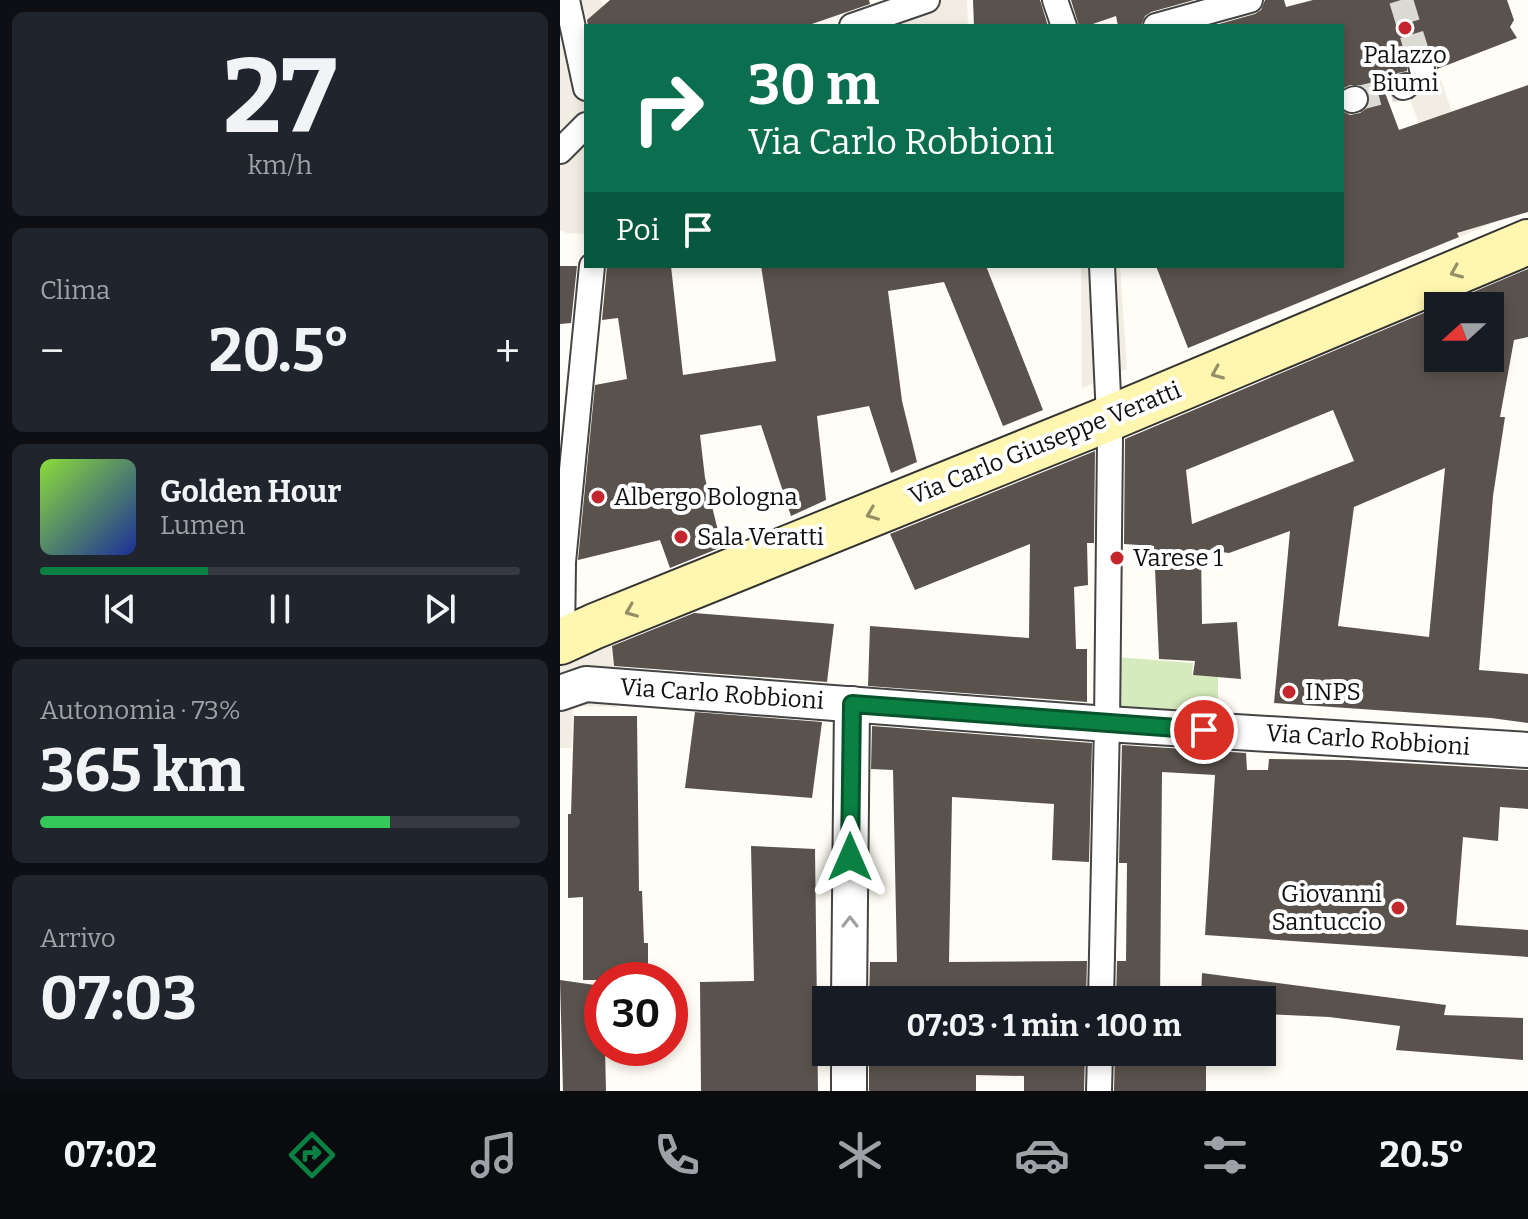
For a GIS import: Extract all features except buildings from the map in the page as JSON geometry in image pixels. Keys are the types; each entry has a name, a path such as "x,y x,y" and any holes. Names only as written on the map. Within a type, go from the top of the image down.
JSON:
{"main road":[{"name":"Via Carlo Giuseppe Veratti","path":"561,641 1110,418 1528,242"}],"street":[{"path":"560,16 564,0"},
{"path":"564,0 584,80"},
{"path":"858,24 927,0"},
{"path":"1055,0 1063,24"},
{"path":"1163,24 1250,0"},
{"path":"560,151 584,127"},
{"path":"573,689 568,655 561,641 563,562 592,268"},
{"path":"1101,986 1110,418 1102,268"},
{"name":"Via Carlo Robbioni","path":"573,689 852,704 1107,724 1528,750"},
{"path":"849,986 852,704"},
{"path":"849,1066 849,1091"},
{"path":"1099,1091 1100,1066"}],"green space":[{"path":"1116,657 1193,663 1192,675 1218,677 1218,721 1116,714"}],"shaded area":[{"path":"560,0 601,0 604,6 580,26 584,36 584,234 560,230"},
{"path":"927,0 967,0 968,24 878,24"},
{"path":"1435,63 1491,224 1460,237 1402,77"},
{"path":"1081,268 1120,268 1127,369 1082,388"},
{"path":"609,624 617,707 573,706 572,748 560,748 560,645"}],"tunnel":[{"path":"1401,0 1421,65"},
{"path":"1355,99 1403,87"}],"place":[{"name":"Palazzo Biumi","path":"1405,28"},
{"name":"Albergo Bologna","path":"598,497"},
{"name":"Sala Veratti","path":"681,537"},
{"name":"Varese 1","path":"1117,558"},
{"name":"INPS","path":"1289,692"},
{"name":"Giovanni Santuccio","path":"1398,908"}],"route":[{"path":"850,857 852,704 1204,730"}]}
